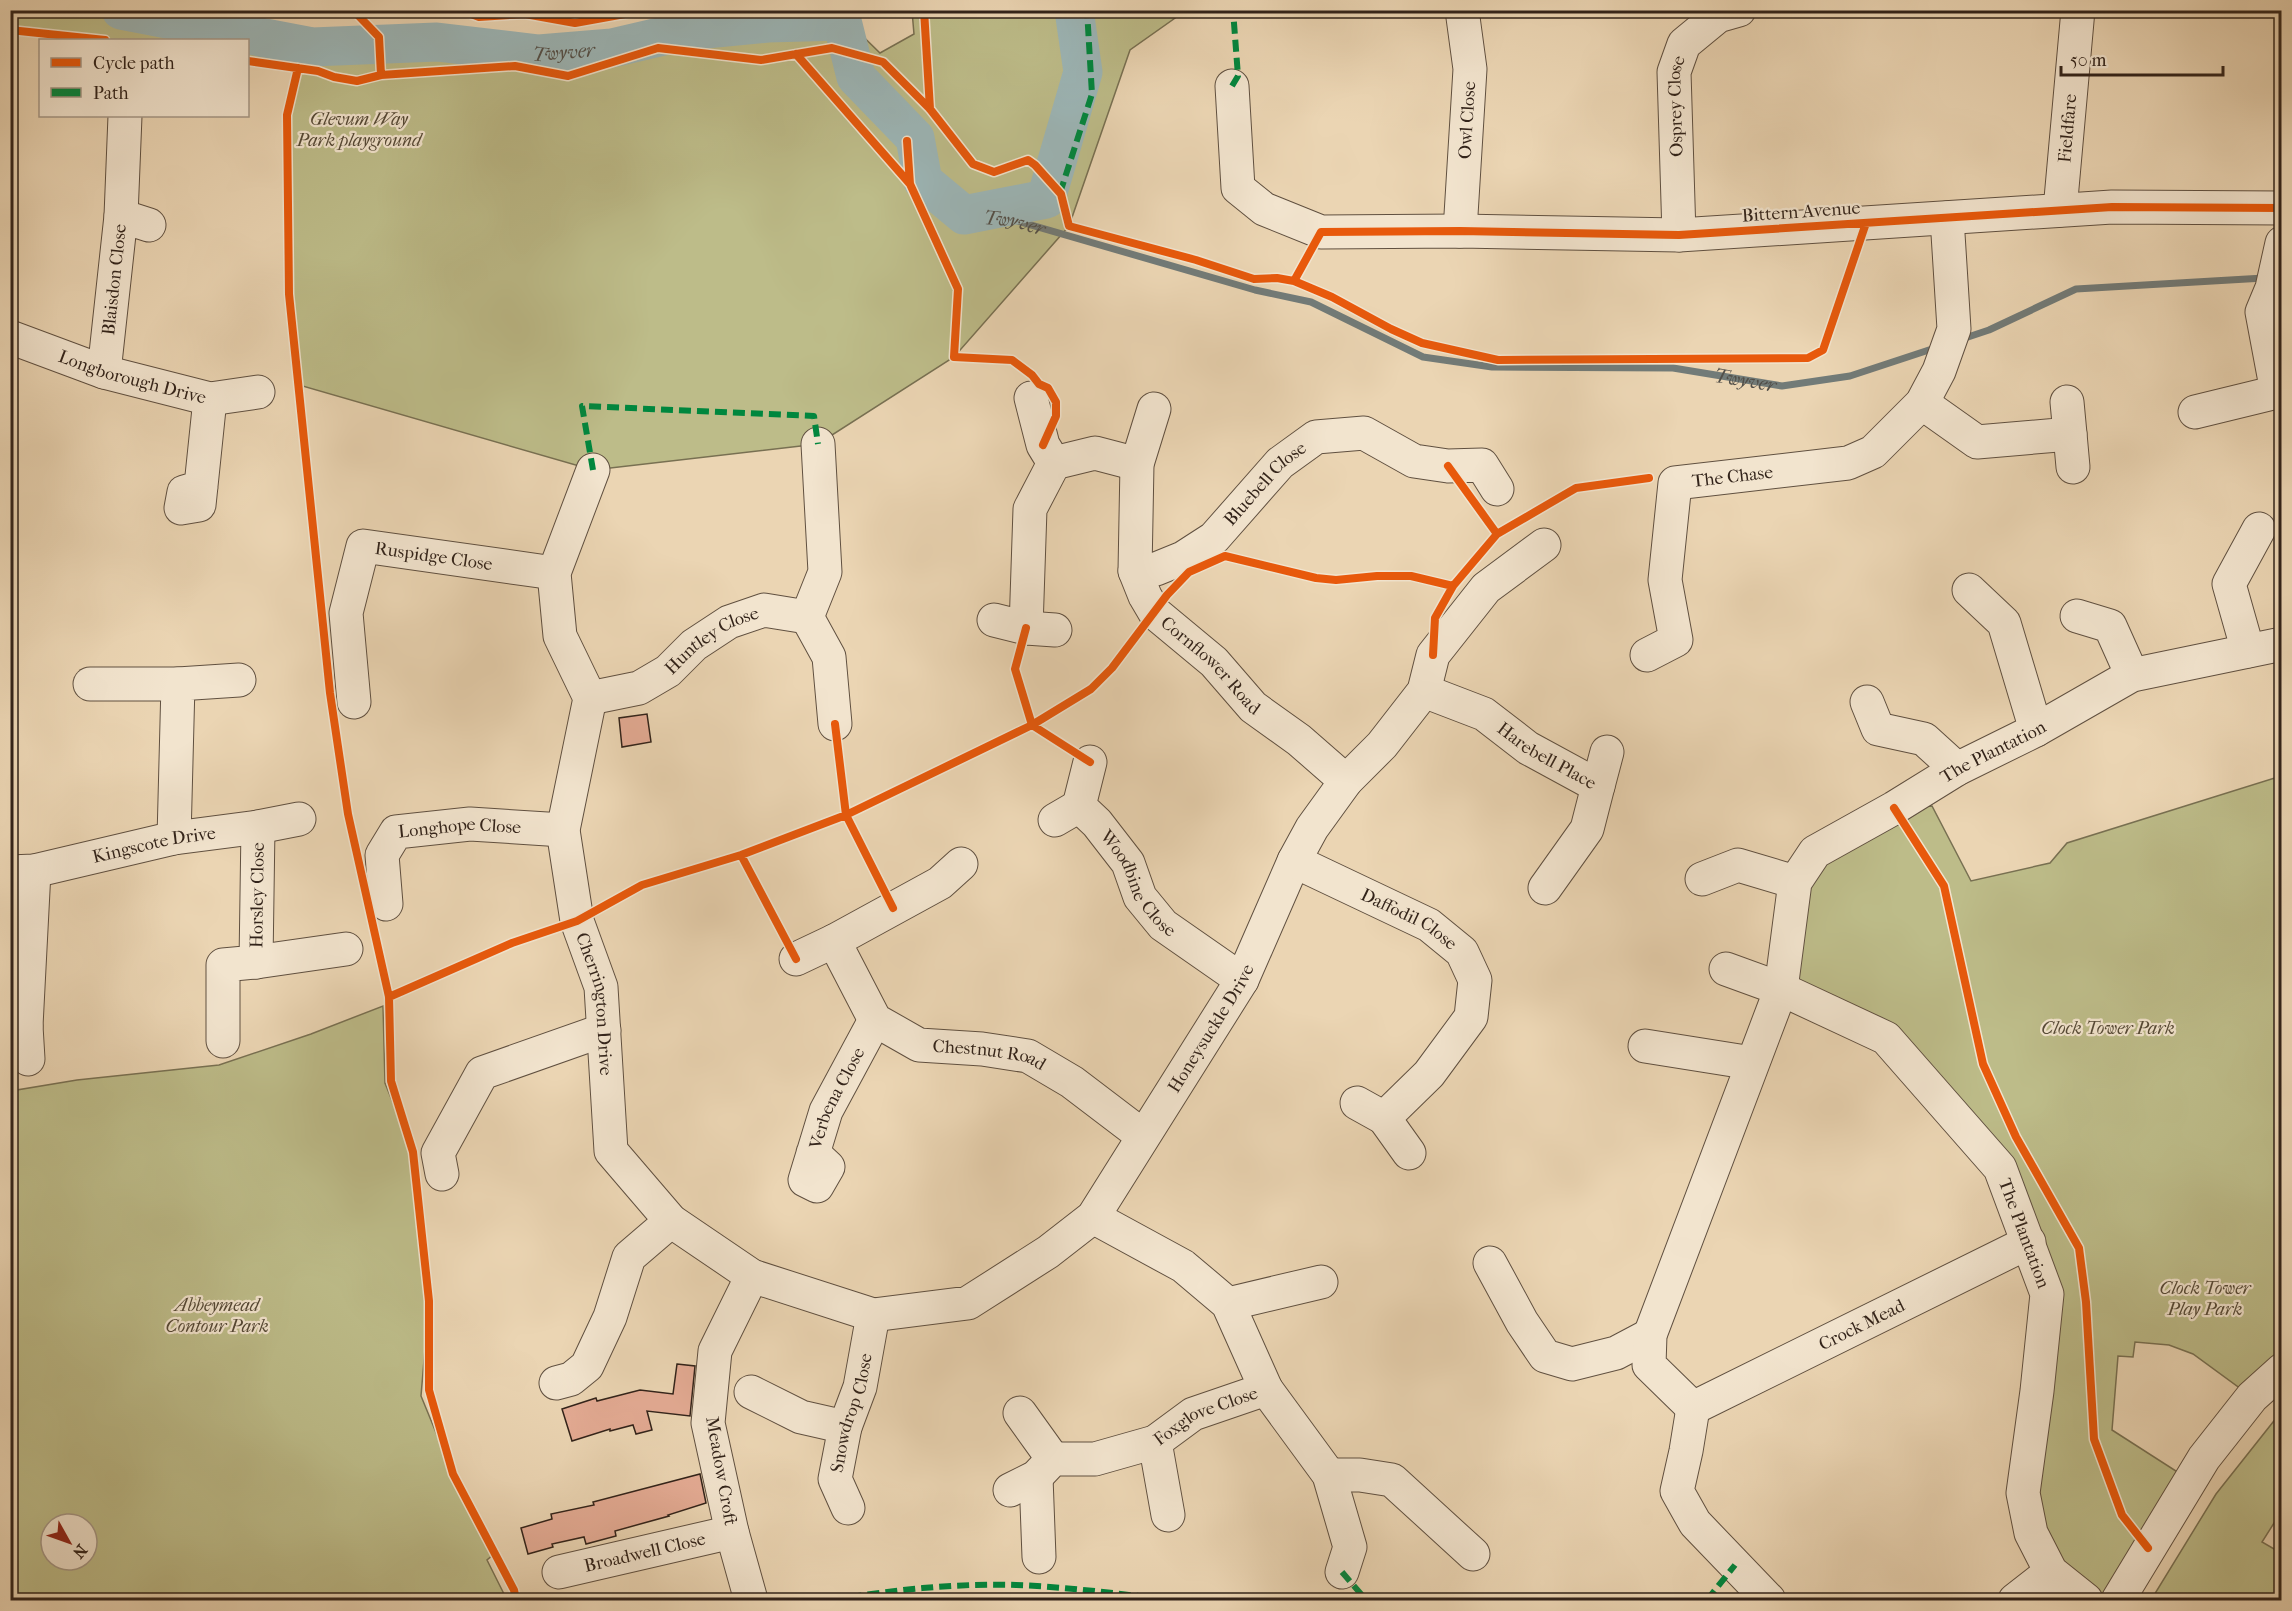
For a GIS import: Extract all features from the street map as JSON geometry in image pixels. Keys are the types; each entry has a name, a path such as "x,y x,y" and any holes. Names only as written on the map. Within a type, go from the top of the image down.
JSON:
{"street":[{"name":"Osprey Close","path":"1679,235 1674,72 1684,44 1718,16 1739,10"},
{"name":"Fieldfare","path":"2060,210 2078,10"},
{"name":"Owl Close","path":"1459,11 1470,69 1460,231"},
{"name":"Bittern Avenue","path":"1232,86 1238,188 1264,209 1321,232 1460,231 1679,235 2112,207 2282,208"},
{"name":"Blaisdon Close","path":"104,372 135,221 118,119"},
{"name":"The Chase","path":"1647,655 1676,640 1665,580 1662,480 1848,463 1874,452 1922,403 1943,360 1954,329 1947,218"},
{"path":"2195,412 2279,393 2262,312 2277,264"},
{"name":"Longborough Drive","path":"10,337 104,372 210,399 258,392"},
{"path":"1031,398 1043,445 1054,463"},
{"path":"191,498 210,399"},
{"path":"2067,402 2073,467"},
{"path":"1922,403 1977,442 2070,434"},
{"name":"Cornflower Road","path":"1154,409 1137,464 1136,571 1155,614 1214,662 1253,707 1299,740 1346,781"},
{"name":"Bluebell Close","path":"1136,571 1156,569 1183,558 1214,538 1280,463 1317,438 1364,433 1414,461 1448,466 1482,465 1497,489"},
{"path":"818,444 825,572 807,617 829,657 835,724"},
{"path":"994,620 1041,629 1030,509 1054,463 1095,453 1137,464"},
{"path":"590,698 560,636 554,573 593,470"},
{"path":"2248,651 2229,584 2259,528"},
{"name":"Ruspidge Close","path":"354,702 346,613 355,540 554,573"},
{"name":"Honeysuckle Drive","path":"752,1276 873,1315 968,1303 1048,1252 1093,1217 1242,980 1294,861 1312,828 1346,781 1382,745 1424,691 1433,656 1486,588 1544,545"},
{"path":"1969,590 2004,623 2036,730"},
{"name":"Huntley Close","path":"590,698 639,688 668,671 694,645 729,622 764,610 807,617"},
{"path":"2077,616 2110,626 2132,675"},
{"name":"The Plantation","path":"1693,1408 1649,1365 1650,1335 1781,989 1795,882 1815,852 1894,808 1957,769 2036,730 2132,675 2282,644"},
{"path":"90,684 178,684 239,680"},
{"path":"174,838 178,684"},
{"name":"Harebell Place","path":"1424,691 1484,714 1528,748 1598,786 1587,829 1545,888"},
{"name":"Cherrington Drive","path":"590,698 563,830 577,921 601,987 611,1151 671,1221 752,1276"},
{"path":"1867,702 1878,729 1924,739 1957,769"},
{"path":"1598,786 1607,752"},
{"name":"Woodbine Close","path":"1090,762 1067,813 1097,823 1128,863 1140,897 1163,925 1242,980"},
{"name":"Kingscote Drive","path":"22,872 174,838 299,819"},
{"name":"Longhope Close","path":"386,904 382,855 388,823 470,824 563,830"},
{"name":"Horsley Close","path":"223,1041 224,965 256,962 258,827"},
{"name":"Daffodil Close","path":"1294,861 1429,925 1462,952 1475,980 1472,1017 1429,1074 1371,1110 1409,1153"},
{"path":"796,959 834,941 940,883 961,864"},
{"path":"1701,879 1738,866 1795,882"},
{"path":"22,872 18,1025 28,1059"},
{"path":"834,941 875,1020"},
{"path":"256,962 346,950"},
{"path":"1726,969 1781,989"},
{"name":"The Plantation","path":"1781,989 1886,1038 2000,1168 2047,1294 2023,1493 2031,1533 2051,1572 2086,1600"},
{"name":"Chestnut Road","path":"875,1020 919,1045 982,1049 1028,1056 1072,1082 1143,1136"},
{"name":"Verbena Close","path":"809,1167 826,1111 875,1020"},
{"path":"442,1174 438,1153 479,1071 604,1030"},
{"path":"1645,1046 1682,1041 1752,1063"},
{"name":"Foxglove Close","path":"1033,1475 1155,1442 1193,1414 1266,1389 1228,1304 1183,1266 1093,1217"},
{"path":"556,1383 571,1379 587,1366 610,1317 629,1257 671,1221"},
{"name":"Crock Mead","path":"1693,1408 2029,1242"},
{"path":"1490,1263 1522,1322 1545,1356 1572,1364 1616,1353 1650,1335"},
{"name":"Meadow Croft","path":"751,1600 732,1532 708,1423 715,1351 752,1276"},
{"path":"1228,1304 1303,1291"},
{"name":"Snowdrop Close","path":"834,1490 844,1427 860,1387 873,1315"},
{"path":"2118,1600 2204,1458 2252,1397 2282,1370"},
{"path":"1266,1389 1329,1475 1350,1547 1342,1572"},
{"path":"751,1392 801,1417 844,1427"},
{"path":"1693,1408 1677,1491 1695,1523 1769,1600"},
{"path":"1020,1413 1033,1475 1039,1557"},
{"path":"1155,1442 1168,1515"},
{"path":"1329,1475 1360,1475 1392,1480 1473,1554"},
{"name":"Broadwell Close","path":"559,1572 732,1532"},
{"path":"2015,1600 2051,1572"}],"green space":[{"name":"Glevum Way Park playground","path":"121,10 312,47 437,42 539,54 612,48 685,31 768,23 838,12 880,53 914,34 912,11 1185,11 1130,50 1069,226 954,357 818,444 593,470 299,385 289,294 287,115 298,68 249,61 249,39 96,39 11,30 11,11"},
{"name":"Clock Tower Park","path":"2281,776 2281,1369 2252,1397 2193,1354 2169,1345 2135,1342 2133,1357 2118,1356 2112,1430 2190,1480 2118,1600 2086,1600 2031,1533 2047,1294 2000,1168 1886,1038 1781,989 1795,882 1894,808 1932,806 1971,881 2050,863 2067,843"},
{"name":"Abbeymead Contour Park","path":"383,1006 385,1083 413,1152 429,1301 421,1396 453,1474 494,1554 487,1560 507,1600 11,1600 11,1091 77,1080 219,1065 311,1034"},
{"path":"2281,1412 2281,1512 2262,1542 2281,1553 2281,1600 2151,1600 2216,1494"}],"building":[{"path":"647,714 651,742 622,747 619,718"},
{"path":"677,1364 695,1366 690,1416 647,1411 652,1430 636,1434 633,1425 610,1431 610,1429 572,1441 562,1409 596,1398 597,1401 640,1390 673,1394"},
{"path":"700,1474 706,1503 615,1531 616,1536 586,1544 584,1537 552,1544 553,1547 528,1554 521,1528 552,1519 551,1514 594,1505 593,1502"}],"waterway":[{"name":"Twyver","path":"121,10 312,47 437,42 539,54 612,48 685,31 768,23 842,21 856,77 915,138 923,181 964,215 1046,199 1083,72 1074,10"},
{"path":"839,10 842,21"},
{"name":"Twyver","path":"964,215 1014,220 1255,290 1311,302 1423,357 1492,367 1673,368 1782,386 1850,376 1938,347"},
{"name":"Twyver","path":"1962,339 1989,330 2076,289 2264,278"}],"marked path":[{"path":"1060,193 1092,94 1087,10"},
{"path":"1232,86 1238,76 1233,10"},
{"path":"593,470 582,406 814,416 818,444"},
{"path":"1707,1600 1735,1565"},
{"path":"1342,1572 1366,1600"},
{"path":"832,1600 877,1593 970,1585 1055,1587 1172,1600"}],"cycle path":[{"path":"353,10 379,37 381,75"},
{"path":"461,10 479,17 525,14 575,23 647,10"},
{"path":"924,10 930,109"},
{"path":"10,30 96,39"},
{"path":"249,61 318,71 334,77 357,81 381,75 515,66 568,76 658,48 761,60 832,48 883,62 930,109 973,164 994,172 1028,160 1035,165 1061,194 1069,226 1196,260 1254,279 1277,278 1294,281 1332,297 1422,343 1498,360 1808,358 1823,350 1866,223"},
{"path":"796,54 910,184"},
{"path":"298,68 287,115 289,294 330,693 348,814 389,997 391,1081 413,1152 429,1301 429,1390 453,1474 514,1590 516,1600"},
{"path":"907,141 910,184 958,289 954,357 1012,360 1032,375 1039,384 1048,388 1056,402 1056,416 1043,445"},
{"path":"1294,281 1321,232 1460,231 1679,235 2112,207 2282,208"},
{"path":"1448,466 1497,534"},
{"path":"1433,655 1435,618 1453,586 1497,534 1576,488 1649,478"},
{"path":"389,997 512,943 577,921 642,885 741,855 846,815 1032,725 1091,689 1112,668 1167,595 1189,572 1225,556 1316,578 1336,580 1377,576 1411,576 1453,586"},
{"path":"1026,628 1015,669 1032,725 1090,762"},
{"path":"835,724 846,815 893,908"},
{"path":"1894,808 1944,886 1983,1064 2016,1137 2079,1248 2086,1302 2094,1439 2122,1515 2148,1548"},
{"path":"741,855 796,959"}],"park label":[{"name":"Clock Tower Play Park","path":"2205,1298"}]}
